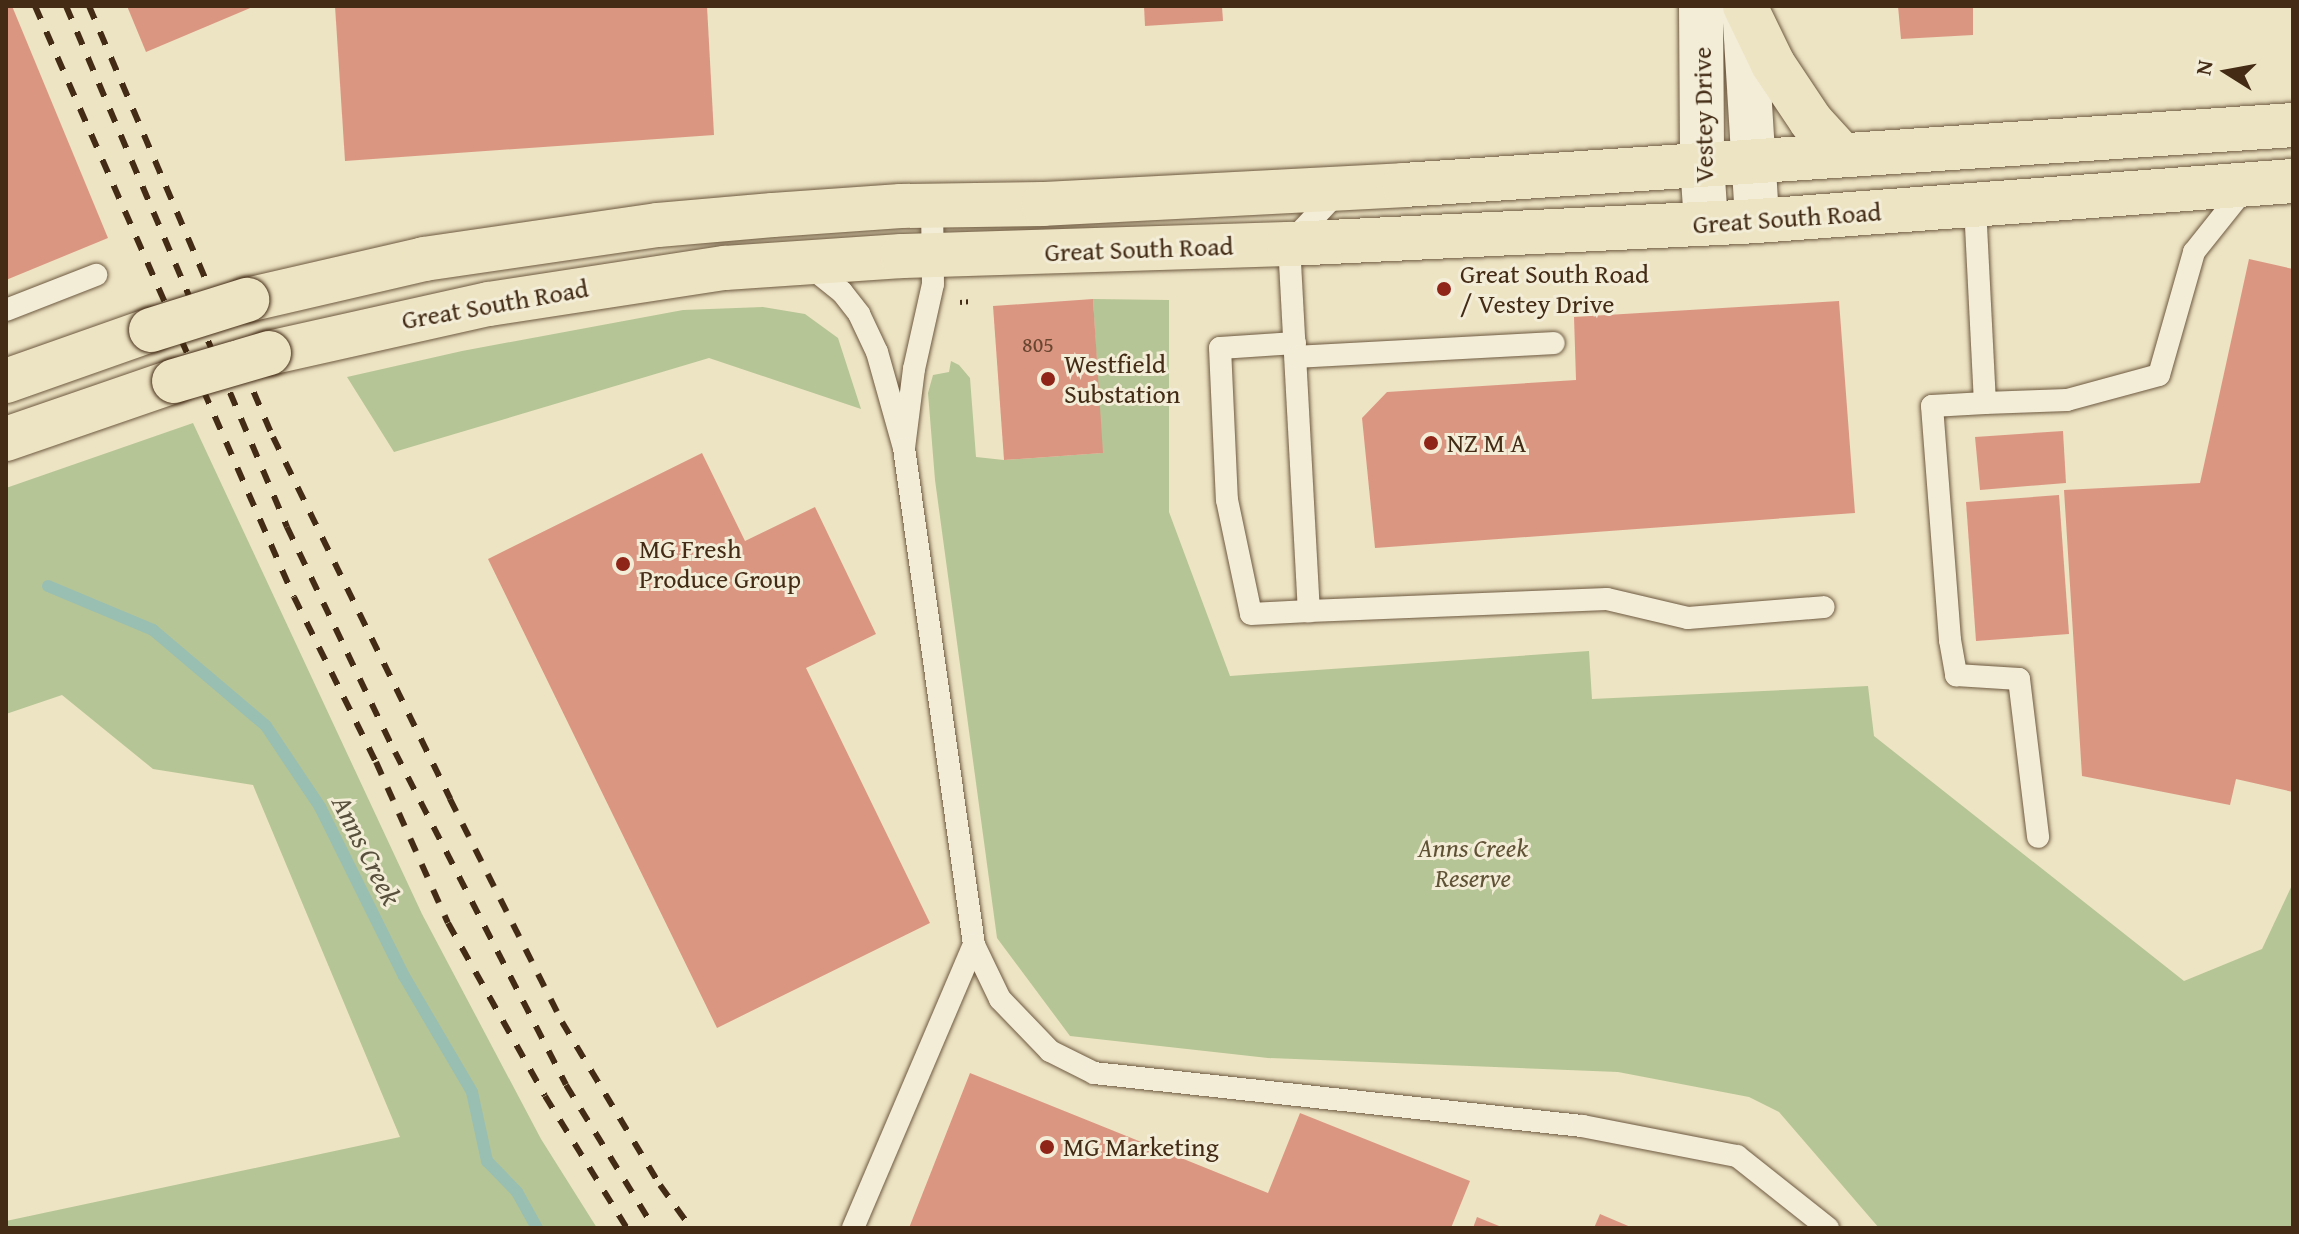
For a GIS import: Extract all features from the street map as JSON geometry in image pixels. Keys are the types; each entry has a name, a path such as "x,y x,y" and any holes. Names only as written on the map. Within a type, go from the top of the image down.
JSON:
{"main road":[{"path":"1744,6 1773,64 1811,121 1842,155"},
{"name":"Great South Road","path":"6,381 247,300 424,259 658,225 932,205 1043,204 1342,189 2293,125"},
{"name":"Great South Road","path":"6,439 174,381 269,353 393,323 626,280 804,262 933,255 1289,244 1757,221 2245,188 2293,181"}],"street":[{"name":"Vestey Drive","path":"1701,6 1702,164 1706,223"},
{"name":"Vestey Drive","path":"1744,6 1757,221"}],"lane":[{"path":"2038,837 2019,679 1956,675 1950,640 1932,406 2067,400 2159,375 2194,252 2245,188"},
{"path":"1309,611 1289,244 1342,189"},
{"path":"904,448 914,369 933,284 932,205"},
{"path":"1975,206 1985,403"},
{"path":"804,262 842,292 859,314 877,352 904,448 974,945 1000,999 1019,1022 1050,1051 1094,1073 1582,1126 1737,1156 1828,1228"},
{"path":"6,310 96,275"},
{"path":"1554,343 1296,350 1220,348 1227,500 1251,614 1607,599 1688,618 1824,607"},
{"path":"853,1228 974,945"}],"green space":[{"name":"Anns Creek Reserve","path":"1093,299 1169,300 1169,512 1230,676 1589,651 1592,699 1868,686 1874,736 2184,981 2262,949 2293,883 2293,1228 1879,1228 1779,1112 1749,1097 1618,1072 1268,1058 1070,1036 997,938 935,480 928,393 933,375 949,372 951,361 970,378 976,457 1004,460 1102,453"},
{"path":"763,307 805,314 838,338 861,409 709,358 394,452 347,377 462,351 683,310"},
{"path":"193,423 422,914 541,1139 597,1228 6,1228 6,1221 400,1137 253,785 153,769 62,695 6,714 6,488"}],"building":[{"path":"6,6 12,6 108,238 6,280"},
{"path":"127,6 255,6 146,52"},
{"path":"335,6 707,6 714,135 345,161"},
{"path":"1144,6 1222,6 1223,21 1145,26"},
{"path":"1898,6 1973,6 1973,35 1901,39"},
{"path":"2249,259 2293,269 2293,792 2236,779 2230,805 2082,776 2064,490 2200,483"},
{"name":"Westfield Substation","path":"1093,299 1103,453 1004,460 993,306"},
{"path":"1839,301 1855,513 1375,548 1362,418 1387,392 1576,380 1574,317"},
{"path":"2063,431 2066,483 1980,490 1975,437"},
{"path":"702,453 745,541 815,507 876,634 806,668 930,923 717,1028 488,559"},
{"path":"2059,495 2069,634 1976,641 1966,502"},
{"name":"MG Marketing","path":"970,1073 1268,1193 1300,1113 1470,1181 1451,1228 909,1228"},
{"path":"1600,1214 1633,1228 1594,1228"},
{"path":"1477,1217 1504,1228 1473,1228"}],"waterway":[{"name":"Anns Creek","path":"48,586 153,630 266,726 320,807 404,976 472,1092 487,1161 517,1192 537,1228"}],"railway":[{"path":"35,6 294,597 376,762 448,923 545,1096 627,1228"},
{"path":"66,6 287,527 395,752 566,1085 654,1228"},
{"path":"89,6 273,437 450,799 562,1022 660,1185 691,1228"}],"place":[{"name":"Great South Road / Vestey Drive","path":"1444,289"},
{"name":"Westfield Substation","path":"1048,379"},
{"name":"NZ M A","path":"1431,443"},
{"name":"MG Fresh Produce Group","path":"623,564"},
{"name":"MG Marketing","path":"1047,1147"}]}
